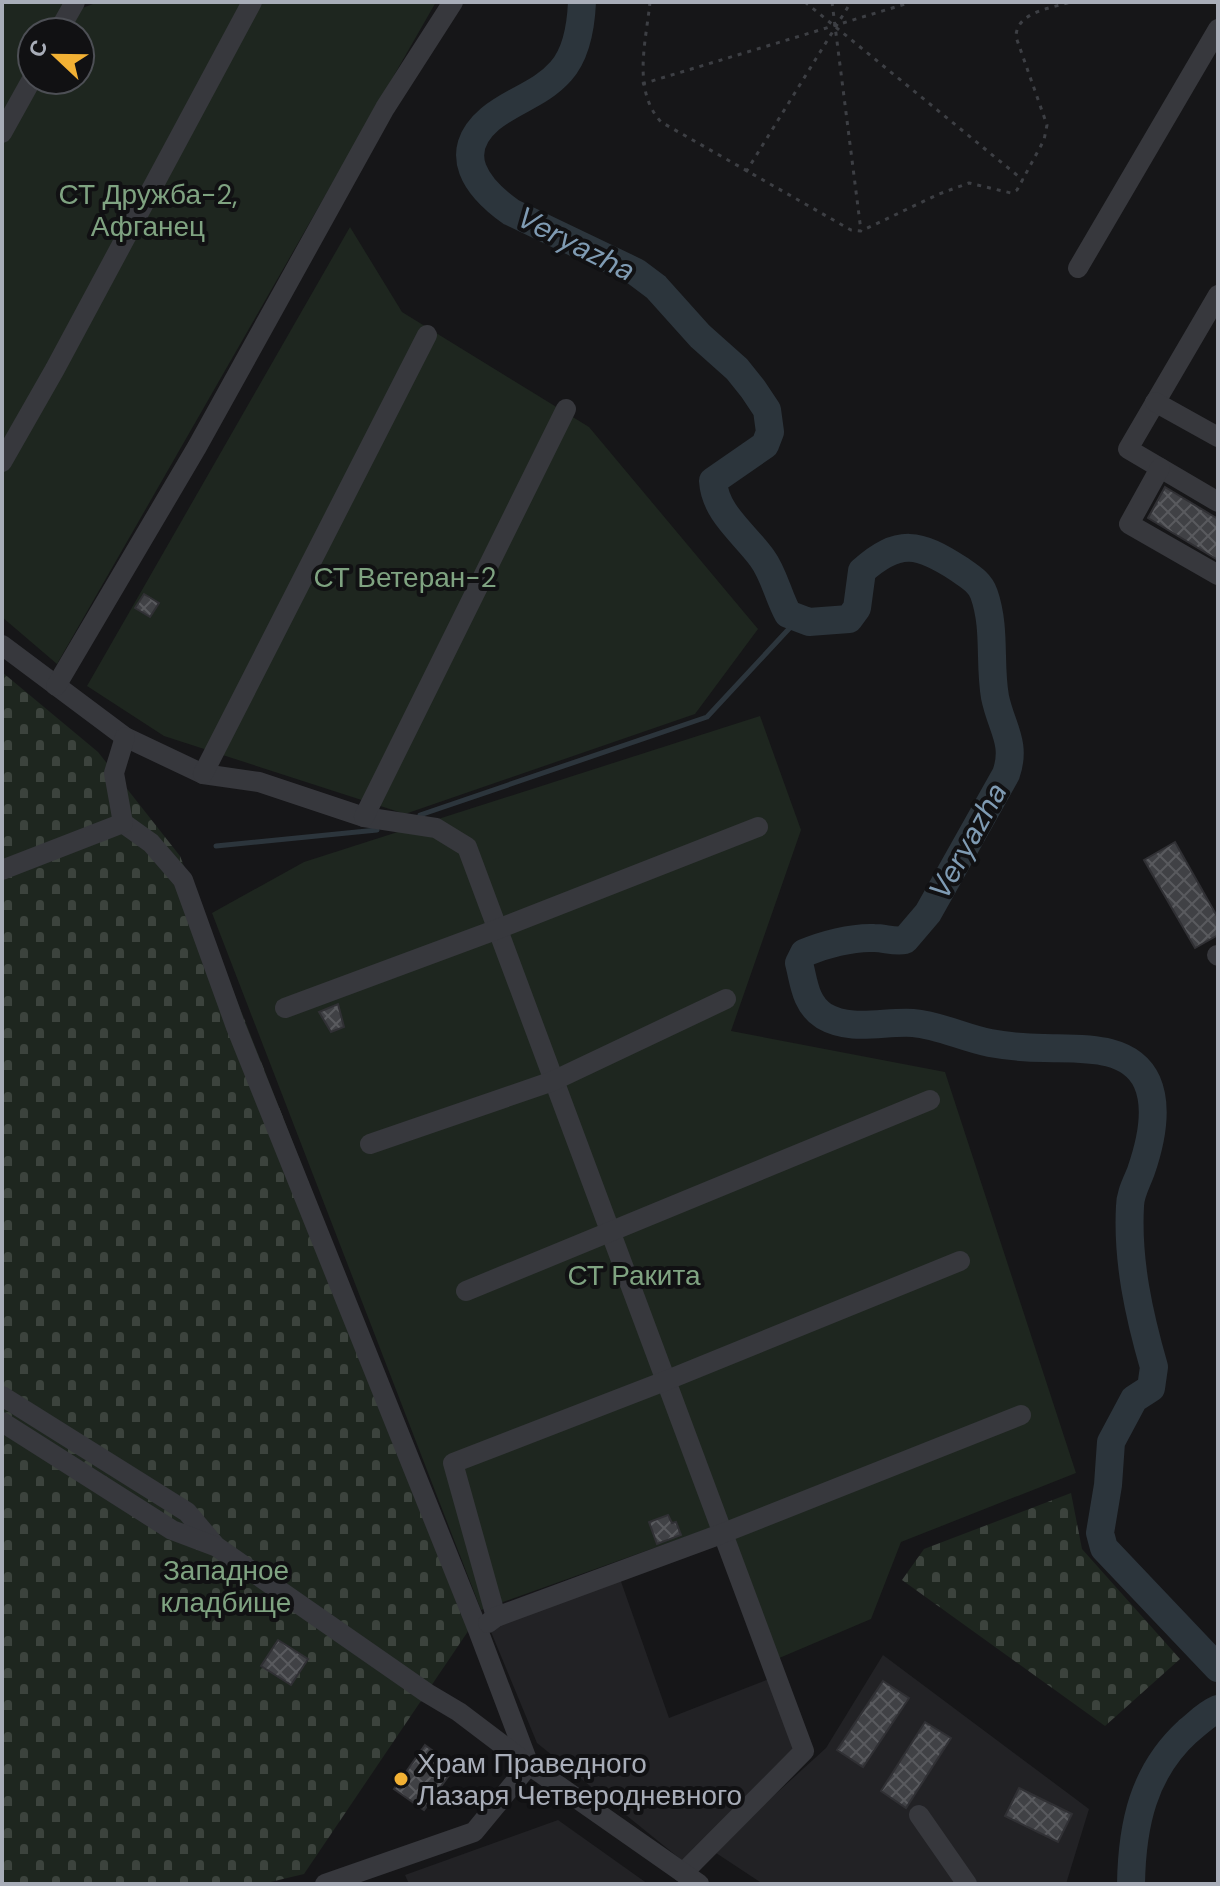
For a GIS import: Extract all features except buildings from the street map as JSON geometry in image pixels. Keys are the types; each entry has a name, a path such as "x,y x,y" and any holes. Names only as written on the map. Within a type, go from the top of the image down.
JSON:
{"street":[{"path":"2,462 252,2"},
{"path":"56,686 197,447 385,108 453,2"},
{"path":"1078,268 1218,29"},
{"path":"2,133 23,96"},
{"path":"1218,295 1128,449 1218,502"},
{"path":"203,774 427,335"},
{"path":"1155,402 1218,437"},
{"path":"364,817 566,409"},
{"path":"1160,468 1129,524 1218,575"},
{"path":"2,645 125,737 203,774 259,782 364,817 436,828 467,847 804,1751 691,1878 459,1712 217,1547 172,1530 2,1422"},
{"path":"125,737 114,773 123,823 151,843 183,880 236,1027 478,1630 529,1765"},
{"path":"2,870 123,823"},
{"path":"285,1008 758,827"},
{"path":"370,1144 553,1081 726,999"},
{"path":"466,1291 930,1100"},
{"path":"496,1617 453,1463 960,1261"},
{"path":"2,1396 187,1512 217,1547"},
{"path":"478,1630 496,1617 721,1534 1021,1415"},
{"path":"325,1884 474,1832 529,1765"},
{"path":"919,1815 967,1884"}],"path":[{"path":"650,2 642,84 650,109 661,122 851,230 861,231 969,183 1011,193 1017,190 1044,140 1047,125 1016,30 1022,20 1035,13 1071,2"},
{"path":"805,2 1023,180"},
{"path":"832,2 861,231"},
{"path":"746,172 851,2"},
{"path":"642,84 912,2"}],"shaded area":[{"path":"618,1573 669,1718 769,1679 796,1748 684,1862 537,1743 489,1627"},
{"path":"883,1655 1089,1809 1066,1884 763,1884 713,1851 826,1748"},
{"path":"558,1820 648,1884 409,1884 405,1875"}],"green space":[{"name":"СТ Дружба-2, Афганец","path":"2,2 67,2 80,9 98,2 436,2 57,664 2,617"},
{"name":"СТ Ветеран-2","path":"350,227 402,312 589,427 758,629 695,714 405,814 164,736 87,686"},
{"name":"Западное кладбище","path":"2,672 98,752 180,856 479,1615 304,1874 262,1884 2,1884"},
{"name":"СТ Ракита","path":"760,716 801,830 731,1031 945,1072 1076,1473 901,1542 871,1619 777,1659 724,1523 481,1610 212,913 304,862"},
{"path":"1071,1493 1082,1549 1180,1659 1105,1726 902,1580 924,1549"}],"waterway":[{"name":"Veryazha","path":"582,2 574,47 561,71 545,86 499,112 478,132 470,157 479,181 511,212 636,272 656,287 753,389 767,410 770,432 765,445 713,481 719,503 766,564 788,614 809,622 849,619 857,608 862,571 875,560 898,549 909,548 932,554 959,569 977,583 984,594 990,620 995,697 1009,744 1006,774 928,913 905,940 865,938 838,942 804,953 799,963 806,992 813,1005 834,1021 856,1025 913,1023 996,1044 1102,1051 1129,1061 1147,1082 1151,1093 1152,1127 1131,1197 1130,1247 1135,1288 1154,1367 1151,1388 1134,1399 1111,1442 1100,1533 1104,1548 1218,1668"},
{"path":"420,815 707,717 798,619"},
{"path":"216,846 377,830"},
{"path":"1131,1884 1134,1841 1150,1782 1173,1747 1202,1719 1218,1709"}],"place":[{"name":"Храм Праведного Лазаря Четверодневного","path":"401,1779"}]}
